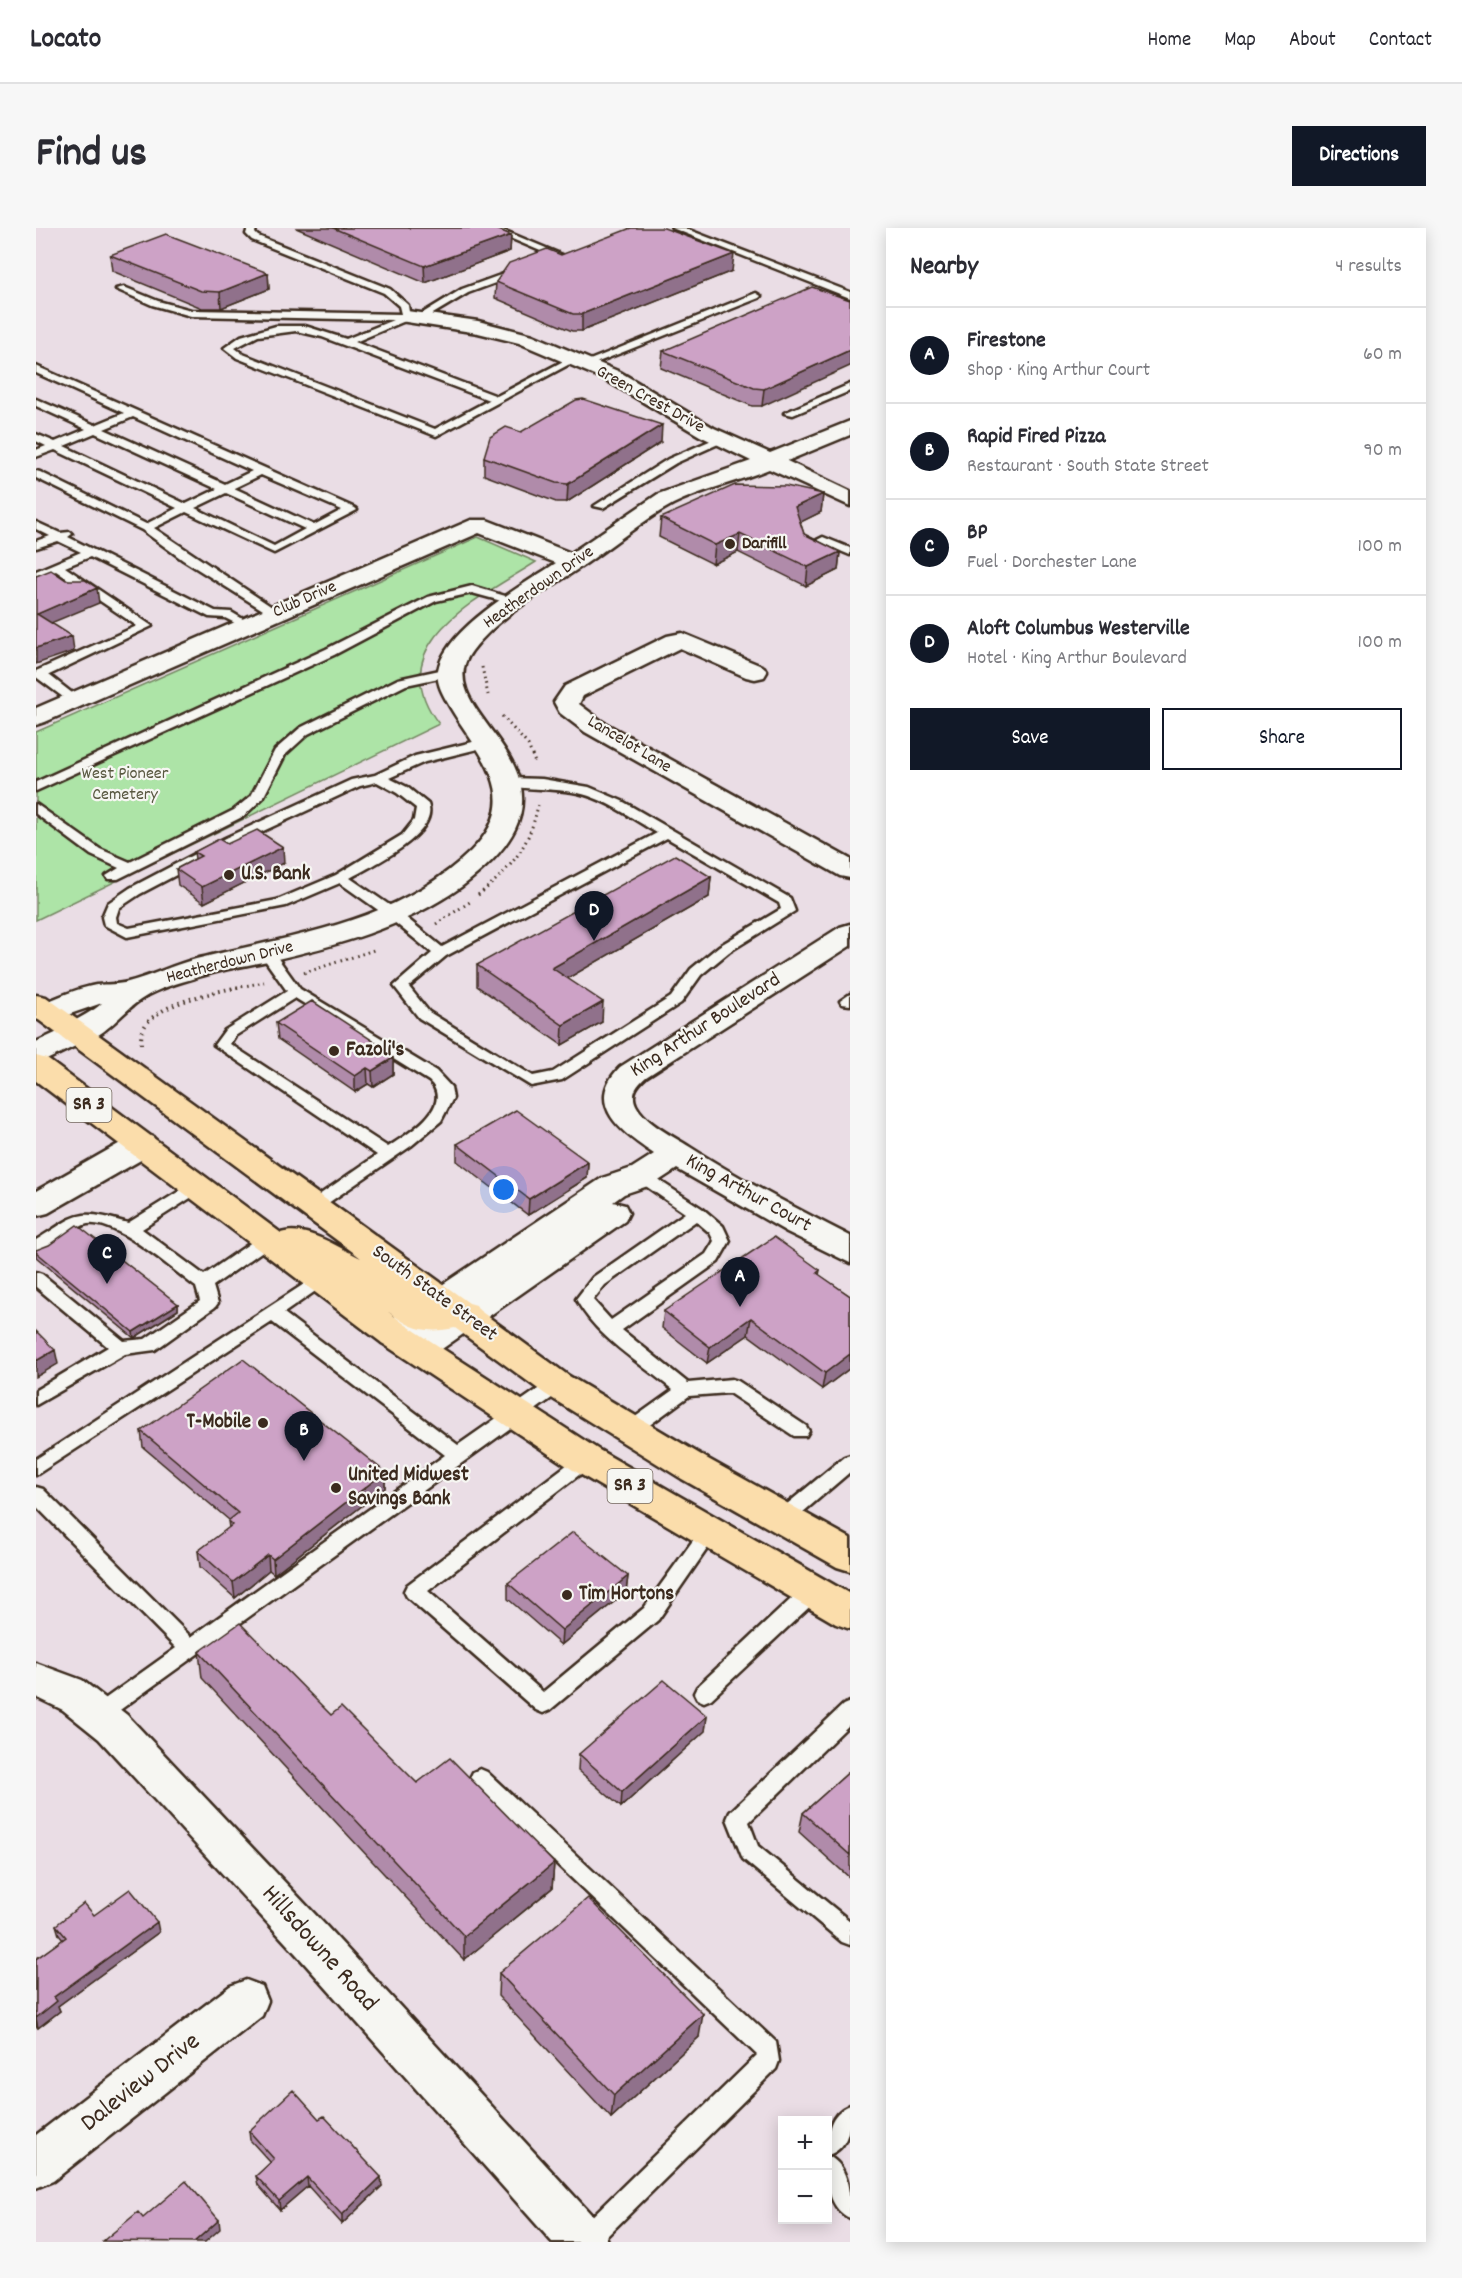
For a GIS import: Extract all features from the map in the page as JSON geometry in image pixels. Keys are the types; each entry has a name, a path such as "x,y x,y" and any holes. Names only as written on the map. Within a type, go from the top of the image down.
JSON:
{"main road":[{"name":"South State Street","path":"40,1012 75,1034 315,1206 518,1414 596,1466 850,1613"},
{"name":"South State Street","path":"36,1066 321,1279 427,1323 557,1385 695,1469 850,1556"},
{"path":"256,1231 305,1245 349,1267 427,1323"},
{"path":"518,1414 547,1407 561,1408 612,1441 695,1469"},
{"path":"596,1466 694,1493 850,1580"}],"street":[{"name":"Green Crest Drive","path":"412,318 478,327 526,339 580,361 613,376 722,439 850,499"},
{"name":"Heatherdown Drive","path":"40,1012 91,996 133,991 196,968 267,953 358,929 393,914 446,886 482,857 498,836 509,809 509,782 489,742 460,706 449,672 468,640 488,620 666,499 768,462 850,427"},
{"name":"Club Drive","path":"36,717 237,620 275,614 479,525 575,562"},
{"name":"Lancelot Lane","path":"755,672 682,640 675,641 574,691 566,702 569,708 594,728 850,870"},
{"name":"King Arthur Boulevard","path":"678,1154 629,1120 619,1099 618,1091 624,1080 635,1070 850,933"},
{"name":"Heatherdown Drive","path":"36,1055 104,1018 133,991"},
{"path":"36,1205 142,1145"},
{"path":"427,1323 613,1186 643,1176 678,1154"},
{"name":"King Arthur Court","path":"678,1154 850,1251"},
{"name":"Hillsdowne Road","path":"36,1680 52,1684 78,1697 99,1714 312,1941 584,2242"},
{"name":"Daleview Drive","path":"36,2164 246,2001"}],"lane":[{"path":"252,228 250,234 255,238 387,291 403,305 412,318"},
{"path":"490,228 565,254 549,260"},
{"path":"676,228 850,295"},
{"path":"346,342 412,318 465,291 528,268"},
{"path":"121,289 155,303 191,313 412,318"},
{"path":"498,400 346,342 305,329 267,331 229,348 240,356 436,433 580,361 756,296"},
{"path":"36,369 351,510 274,550 36,437"},
{"path":"789,413 847,391"},
{"path":"36,402 314,529"},
{"path":"36,454 133,412"},
{"path":"599,506 672,461 722,439"},
{"path":"146,528 261,471"},
{"path":"36,474 146,528 187,558 275,614"},
{"path":"36,516 72,531 225,608 237,620"},
{"path":"36,516 59,536 213,614 237,620"},
{"path":"36,545 72,531"},
{"path":"823,540 850,552"},
{"path":"36,574 91,552"},
{"path":"56,566 146,626 39,674 75,700"},
{"path":"36,787 330,652 432,599 472,589 516,601"},
{"path":"113,876 239,813 256,798 279,753 304,731 402,682 449,672"},
{"path":"379,778 402,790 423,807 421,821 407,838 340,878 280,903 182,924 127,933 111,925 109,917 113,906 135,891 230,841 356,783 379,778 420,759 489,742"},
{"path":"509,782 542,783 584,790 617,804 785,901 788,911 724,949 696,972 676,1000 557,1076 531,1082 424,1015 401,986 441,953 667,833"},
{"path":"36,808 113,862 134,867"},
{"path":"340,878 393,914 441,953"},
{"path":"267,953 295,992 431,1074 444,1088 446,1101 436,1118 315,1206"},
{"path":"295,992 230,1033 222,1045 388,1155"},
{"path":"611,1329 712,1258 722,1241 717,1230 697,1213 643,1176"},
{"path":"130,1229 197,1186"},
{"path":"685,1390 586,1307 584,1299 588,1291 697,1213"},
{"path":"36,1248 82,1219 95,1219 130,1229 204,1284 209,1303 149,1345 121,1348 36,1398"},
{"path":"204,1284 256,1231"},
{"path":"36,1278 121,1348"},
{"path":"36,1468 321,1279"},
{"path":"272,1313 458,1455"},
{"path":"99,1714 557,1385"},
{"path":"630,1430 685,1390 732,1386 800,1431"},
{"path":"782,1519 850,1462"},
{"path":"596,1466 414,1591 543,1704 651,1614 709,1533"},
{"path":"36,1494 190,1650"},
{"path":"704,1693 812,1592"},
{"path":"850,1711 737,1819 750,1852 850,1935"},
{"path":"480,1778 768,2050 768,2061 584,2242"},
{"path":"832,2139 850,2117"},
{"path":"829,2170 850,2206"}],"green space":[{"name":"West Pioneer Cemetery","path":"478,537 536,562 465,608 444,626 428,647 421,670 423,696 439,724 36,920 36,732"}],"building":[{"path":"333,228 494,228 511,235 424,266"},
{"path":"631,228 664,228 734,254 582,314 573,314 496,282 509,263 547,249 561,255"},
{"path":"166,234 268,273 220,292 201,291 110,255"},
{"path":"812,287 850,300 850,350 764,389 754,388 663,351"},
{"path":"583,399 662,425 568,484 556,483 484,457 490,437 506,427 521,432 576,400"},
{"path":"735,485 786,486 823,494 795,507 804,534 840,552 808,567 740,534 715,545 661,518"},
{"path":"51,570 66,580 85,580 97,588 37,614 72,636 36,648 36,576"},
{"path":"257,830 283,847 202,887 176,869 201,856 194,852 219,839 227,844"},
{"path":"675,855 711,877 552,968 603,1002 563,1025 477,965"},
{"path":"312,1001 375,1042 393,1058 372,1071 367,1068 355,1076 276,1023"},
{"path":"516,1110 588,1162 529,1199 457,1144"},
{"path":"77,1225 178,1304 133,1332 36,1252"},
{"path":"774,1237 820,1270 817,1273 850,1296 850,1354 825,1373 751,1318 710,1347 664,1311"},
{"path":"36,1331 55,1350 36,1361"},
{"path":"243,1359 385,1472 273,1559 268,1555 233,1582 198,1551 232,1525 228,1521 238,1513 141,1431"},
{"name":"Tim Hortons","path":"573,1532 628,1576 562,1630 508,1583"},
{"path":"240,1623 331,1715 341,1707 417,1783 450,1758 554,1863 464,1936 199,1652"},
{"path":"664,1680 707,1716 622,1792 579,1754"},
{"path":"850,1771 850,1855 803,1813"},
{"path":"130,1889 157,1922 54,1997 57,2001 36,2018 36,1959 66,1937 56,1925 84,1903 94,1915"},
{"path":"588,1898 703,2014 614,2095 499,1973"},
{"path":"293,2090 319,2119 324,2116 381,2177 342,2215 307,2177 279,2201 256,2176 274,2159 249,2131"},
{"path":"186,2181 219,2220 194,2242 103,2241 138,2212 143,2218"}],"place":[{"name":"Darifill","path":"730,544"},
{"name":"U.S. Bank","path":"229,875"},
{"name":"Aloft Columbus Westerville","path":"594,941"},
{"name":"Fazoli's","path":"334,1051"},
{"name":"BP","path":"107,1284"},
{"name":"Firestone","path":"740,1307"},
{"name":"T-Mobile","path":"263,1423"},
{"name":"Rapid Fired Pizza","path":"304,1461"},
{"name":"United Midwest Savings Bank","path":"336,1488"},
{"name":"Tim Hortons","path":"567,1595"}]}
